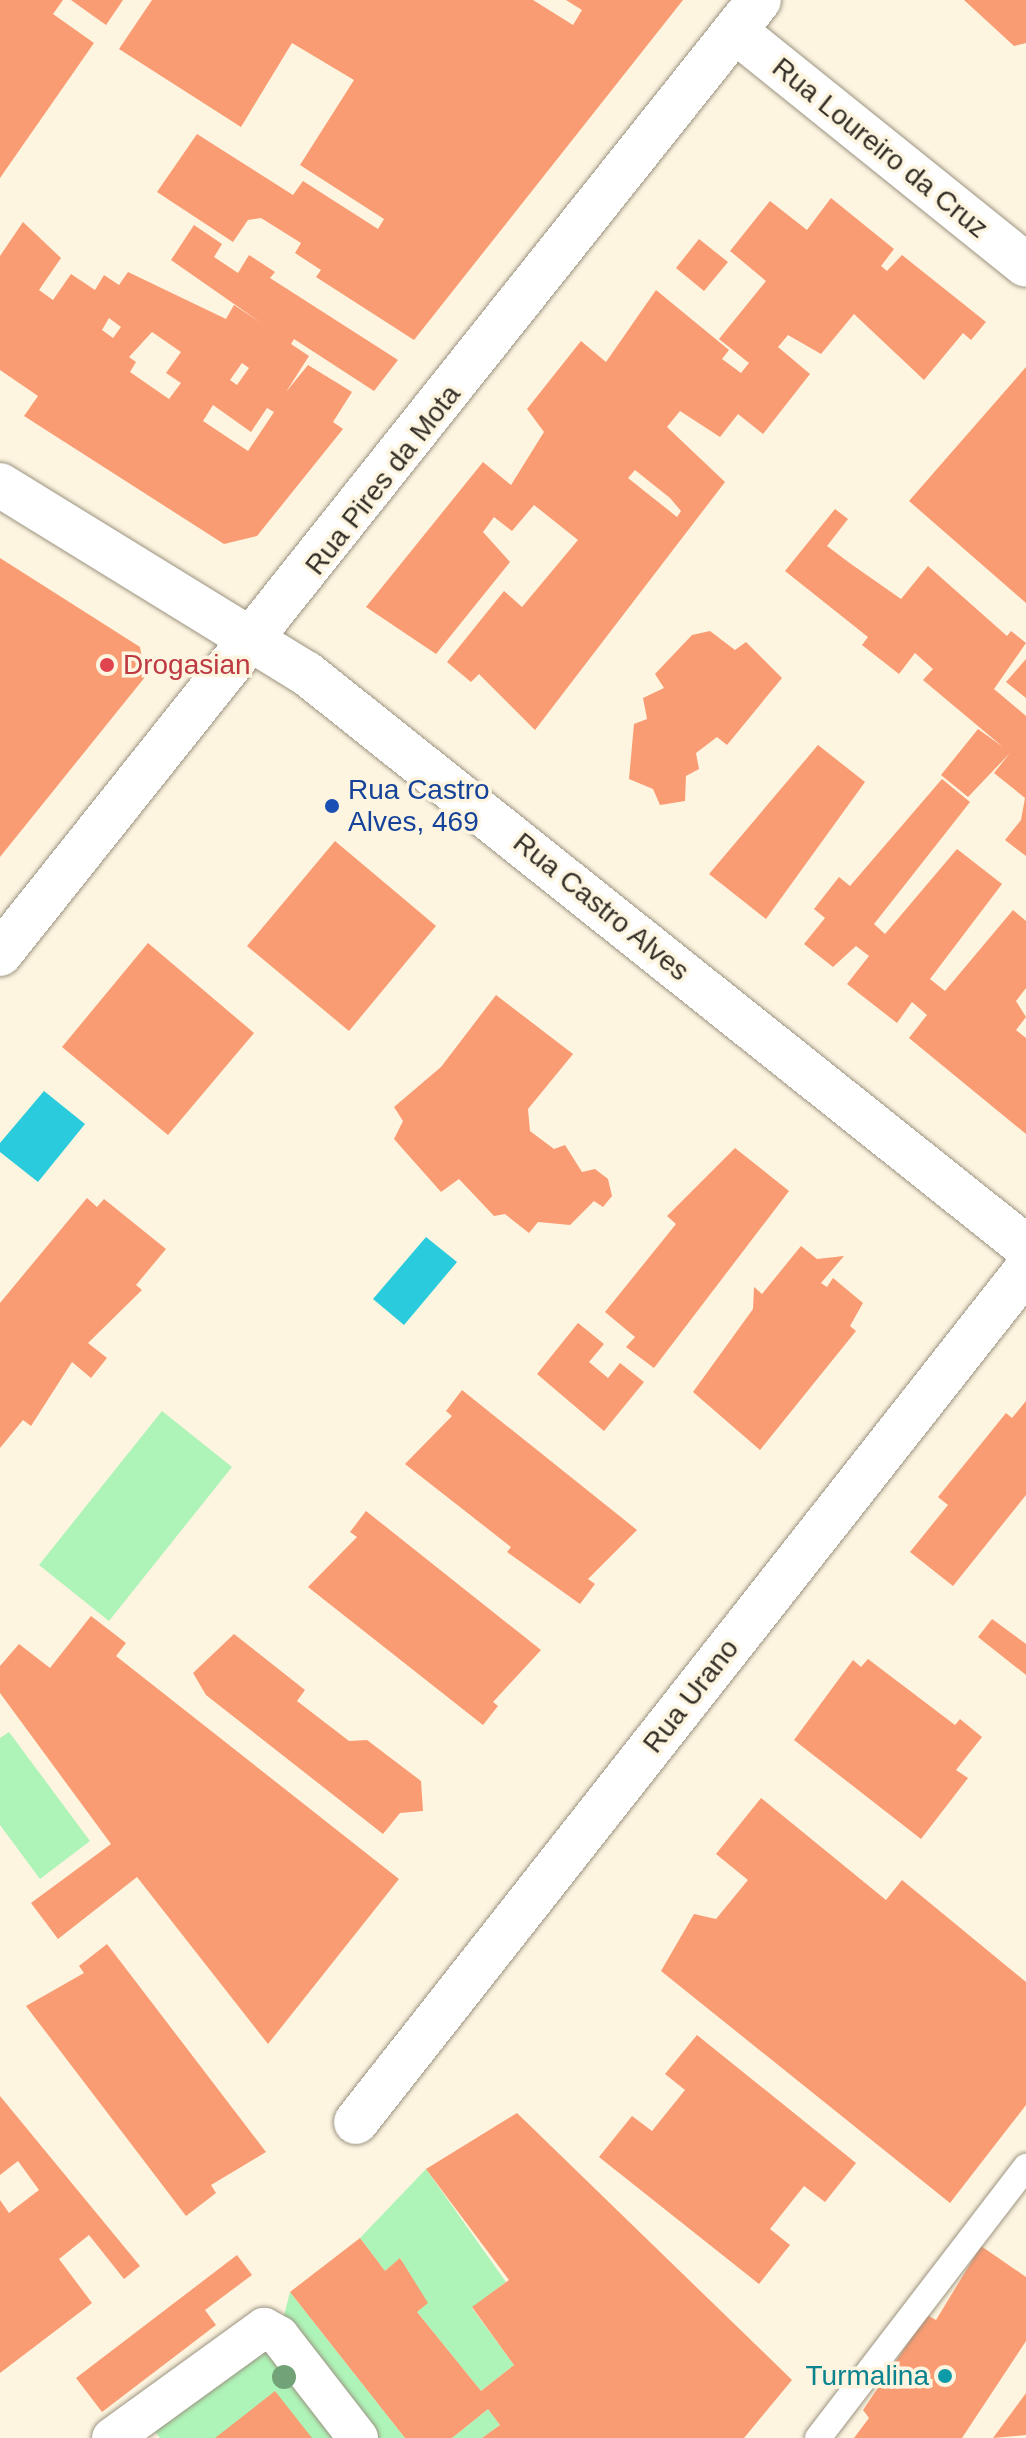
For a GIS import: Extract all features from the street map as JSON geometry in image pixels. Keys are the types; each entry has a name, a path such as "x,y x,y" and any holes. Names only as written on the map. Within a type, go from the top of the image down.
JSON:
{"street":[{"name":"Rua Loureiro da Cruz","path":"747,15 1026,265"},
{"name":"Rua Pires da Mota","path":"0,954 747,15"},
{"name":"Rua Castro Alves","path":"0,485 252,640 387,734 1026,1247"},
{"name":"Rua Urano","path":"356,2122 1026,1270"},
{"path":"112,2438 264,2328 279,2336 358,2438"}],"lane":[{"path":"818,2438 1026,2167"}],"green space":[{"path":"162,1411 232,1467 109,1621 39,1565"},
{"path":"9,1732 90,1841 40,1879 0,1825 0,1738"},
{"path":"426,2169 506,2282 472,2308 514,2365 481,2391 417,2312 401,2258 385,2271 360,2238"},
{"path":"290,2292 405,2438 160,2438 152,2428 279,2336"},
{"path":"488,2409 500,2425 482,2438 452,2438"}],"water":[{"path":"44,1091 85,1124 38,1182 0,1152 0,1143"},
{"path":"426,1237 457,1262 404,1325 373,1299"}],"building":[{"path":"0,0 63,0 53,14 94,43 0,178"},
{"path":"71,0 123,0 106,25"},
{"path":"152,0 533,0 573,25 582,10 566,0 683,0 414,340 316,277 321,270 295,253 301,243 261,218 248,220 233,242 157,192 197,134 293,195 303,181 378,229 384,219 300,165 354,80 292,43 241,127 119,49"},
{"path":"964,0 1026,0 1026,43 1014,46"},
{"path":"831,198 894,249 881,266 887,271 902,255 986,322 971,340 963,333 924,380 854,314 821,354 788,335 778,347 810,374 763,434 738,414 720,437 680,411 667,427 725,482 535,730 479,674 471,682 447,662 504,591 522,607 578,540 534,505 512,531 494,517 483,532 510,562 436,654 366,607 483,462 511,485 544,432 527,409 581,341 606,362 656,290 729,350 722,359 741,373 749,363 719,339 766,281 730,251 770,201 807,230","holes":["635,470 681,511 677,517 628,478"]},
{"path":"23,222 61,258 39,290 53,300 71,274 95,290 104,275 119,285 128,272 226,319 234,305 263,324 171,260 194,225 222,244 214,257 238,273 249,255 275,272 270,278 398,360 374,391 294,339 291,344 309,356 286,392 308,365 352,392 333,422 343,429 257,536 224,544 24,416 38,396 0,370 0,256","holes":["109,318 121,327 113,338 102,330","152,332 181,352 166,373 181,383 169,399 130,372 136,362 129,357","242,363 249,368 237,385 230,380","213,405 251,432 267,408 274,412 248,451 203,421"]},
{"path":"699,239 728,262 704,291 676,268"},
{"path":"1026,367 1026,603 909,501"},
{"path":"835,509 848,519 827,546 851,564 901,599 928,566 1007,636 1011,631 1026,643 994,689 1026,716 1026,856 1005,840 1021,820 1025,798 994,773 1010,753 968,797 941,775 978,729 1003,747 923,680 933,669 915,653 899,674 862,645 868,637 785,571"},
{"path":"0,558 140,647 145,677 0,857"},
{"path":"710,631 735,650 746,642 782,678 727,745 717,737 696,753 699,769 686,776 685,801 660,805 653,789 629,779 634,724 647,719 643,698 664,688 655,674 692,635"},
{"path":"1026,659 1026,698 1006,682"},
{"path":"818,745 865,782 766,919 709,874"},
{"path":"942,779 970,802 874,924 885,934 957,849 1002,884 930,979 945,991 1013,910 1026,921 1026,988 1016,1001 1026,1017 1016,1030 1026,1038 1026,1134 909,1038 927,1015 912,1002 897,1023 847,984 869,956 856,946 833,967 804,944 825,918 814,909 839,877 850,886"},
{"path":"335,841 436,926 349,1031 247,946"},
{"path":"148,943 254,1033 168,1135 62,1047"},
{"path":"496,995 573,1054 528,1109 530,1131 554,1149 565,1145 582,1172 595,1169 608,1179 612,1196 603,1207 594,1201 570,1225 538,1222 529,1233 505,1214 494,1216 459,1179 441,1192 394,1139 403,1121 394,1107 441,1067"},
{"path":"735,1148 789,1191 654,1368 626,1347 635,1337 605,1312 676,1224 667,1216"},
{"path":"87,1198 97,1207 104,1199 166,1249 136,1285 142,1290 88,1343 107,1358 91,1378 72,1362 31,1426 23,1420 0,1448 0,1303"},
{"path":"801,1246 817,1259 844,1256 821,1283 827,1287 833,1278 863,1303 850,1326 856,1331 760,1450 693,1392 753,1309 754,1287 762,1294"},
{"path":"578,1323 604,1344 589,1362 608,1378 620,1363 644,1382 604,1431 537,1374"},
{"path":"462,1390 637,1530 588,1579 595,1584 580,1604 507,1552 511,1547 405,1464 452,1416 446,1411"},
{"path":"1026,1401 1026,1495 953,1586 910,1552 948,1505 938,1497 1006,1413 1012,1418"},
{"path":"366,1511 541,1650 493,1702 498,1706 483,1725 308,1587 357,1537 350,1532"},
{"path":"91,1616 126,1643 116,1656 399,1879 268,2044 137,1877 58,1939 31,1903 111,1844 0,1693 0,1666 19,1644 50,1668"},
{"path":"992,1619 1026,1644 1026,1675 978,1637"},
{"path":"234,1634 305,1690 297,1701 349,1741 367,1740 421,1781 423,1811 400,1813 383,1834 206,1695 193,1673"},
{"path":"868,1659 955,1725 960,1719 982,1737 956,1770 968,1778 921,1839 794,1740 853,1660 861,1667"},
{"path":"761,1798 886,1900 902,1880 1026,1982 1026,2105 950,2203 661,1971 694,1914 716,1919 748,1880 716,1854"},
{"path":"107,1944 266,2152 211,2185 216,2193 186,2216 26,2006 84,1973 79,1966"},
{"path":"697,2035 856,2163 825,2202 804,2186 770,2229 790,2245 759,2284 599,2157 632,2116 652,2131 685,2090 665,2074"},
{"path":"0,2096 140,2266 124,2279 89,2235 59,2259 92,2303 0,2373 0,2200 9,2213 39,2190 18,2161 0,2175"},
{"path":"517,2113 792,2380 744,2438 482,2438 500,2425 488,2409 452,2438 405,2438 290,2292 360,2238 385,2271 400,2258 428,2303 417,2312 481,2391 514,2365 472,2307 509,2280 426,2169"},
{"name":"Turmalina","path":"981,2246 1026,2277 1026,2341 962,2438 854,2438 869,2418 863,2410 927,2315 936,2320"},
{"path":"237,2255 252,2275 205,2310 216,2325 102,2412 76,2378"},
{"path":"275,2391 312,2438 215,2438"},
{"path":"1026,2393 1026,2435 993,2438"}],"place":[{"name":"Drogasian","path":"107,665"},
{"name":"Rua Castro Alves, 469","path":"332,806"},
{"name":"Turmalina","path":"945,2376"}]}
